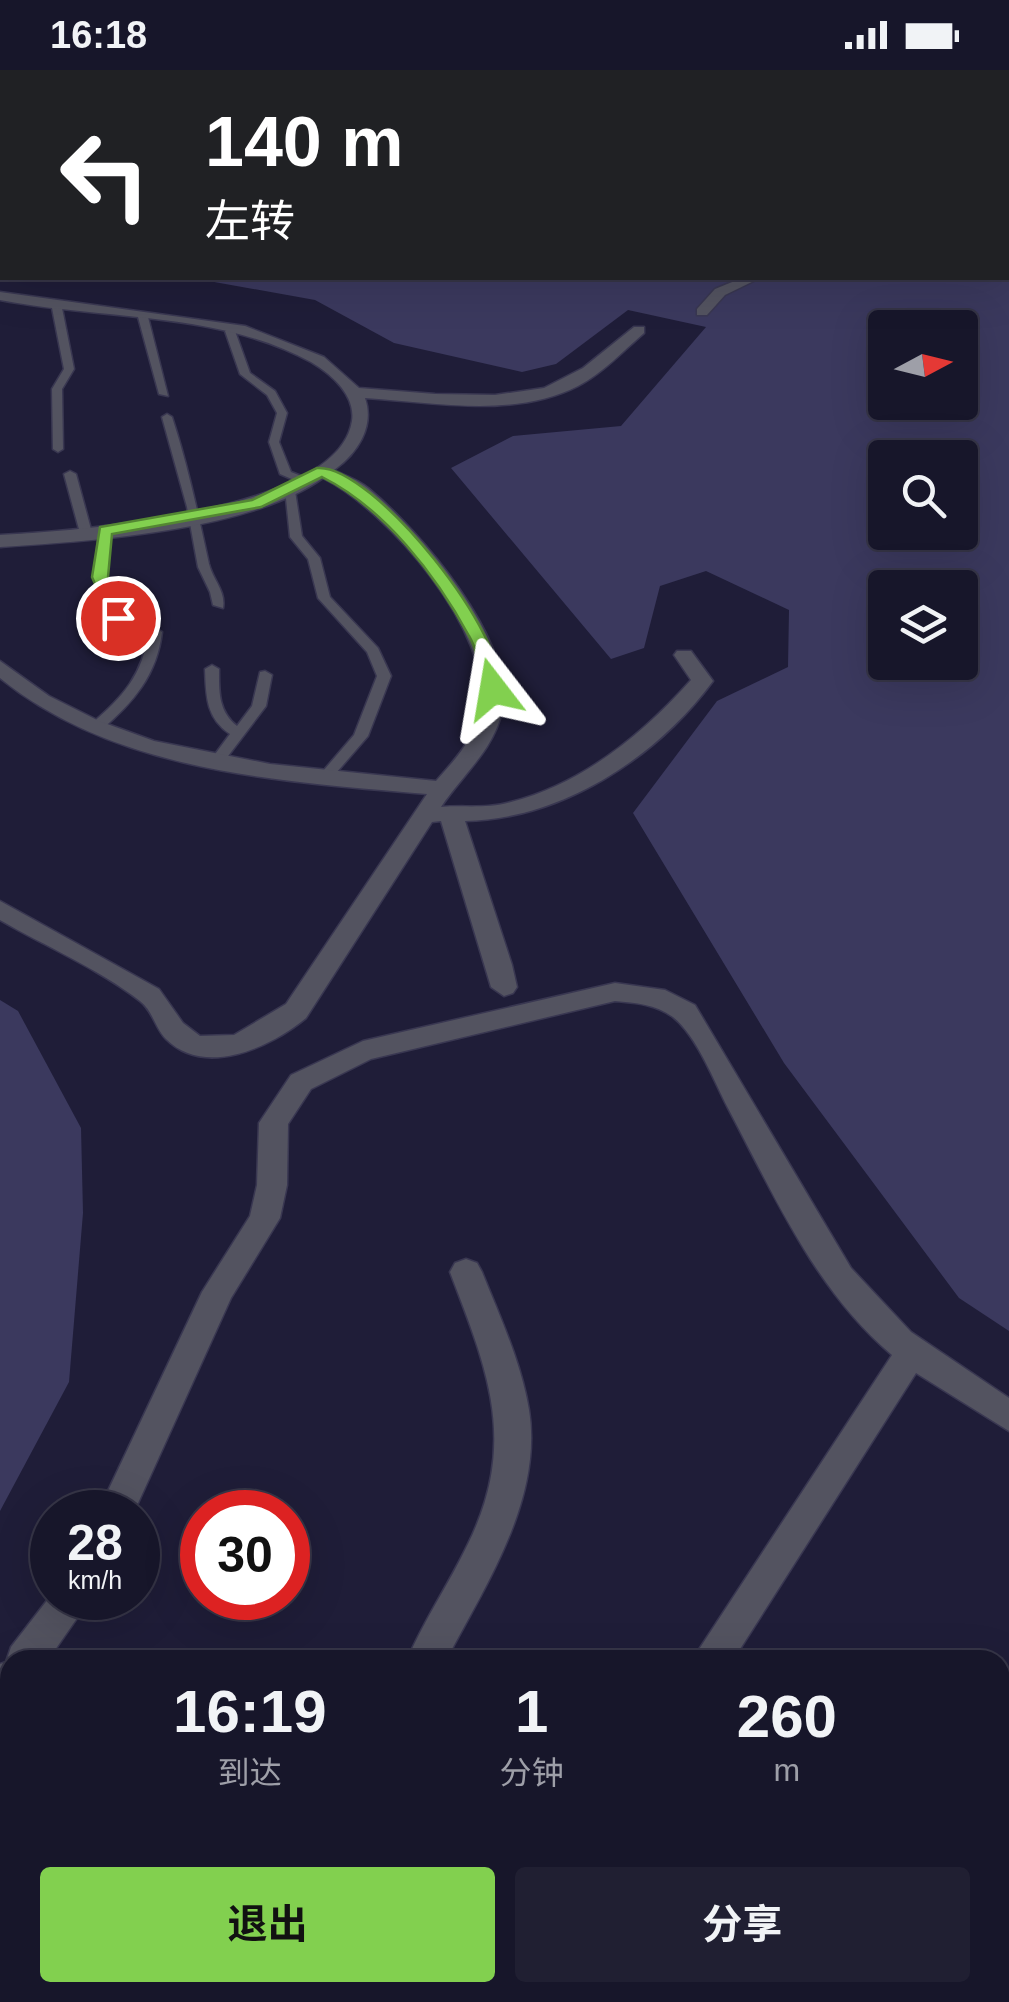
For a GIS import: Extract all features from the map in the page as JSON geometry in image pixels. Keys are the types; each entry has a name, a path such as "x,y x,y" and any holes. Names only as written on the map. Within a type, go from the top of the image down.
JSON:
{"street":[{"path":"702,312 720,292 748,280"},
{"path":"0,296 56,308 230,330 316,360 354,393 362,414 358,432 305,481 197,517 0,541"},
{"path":"354,393 494,399 546,393 574,381 639,330"},
{"path":"0,909 150,995 161,1004 180,1037 200,1044 234,1045 274,1030 296,1011 474,752 491,713 493,689 487,654 451,593 402,532 360,490 305,481"},
{"path":"0,667 64,714 143,744 216,761 325,777 439,805 516,809 569,788 632,748 679,709 702,681 684,655"},
{"path":"439,805 497,952 504,987"},
{"path":"126,1490 218,1292 264,1218 272,1185 274,1124 300,1082 363,1050 593,995 636,992 656,996 684,1012 814,1240 870,1314 913,1350 1009,1416"},
{"path":"431,1650 504,1503 512,1464 514,1431 508,1394 466,1272"},
{"path":"718,1650 913,1350"},
{"path":"33,1650 55,1620"}],"lane":[{"path":"56,308 69,369 57,389 58,450"},
{"path":"143,317 164,394"},
{"path":"230,330 245,374 268,389 282,413 274,442 286,474 305,481 296,538 314,558 324,598 373,650 384,676 361,736 325,777"},
{"path":"167,417 197,517 204,570 216,584 219,605"},
{"path":"70,474 86,532"},
{"path":"105,530 100,577 118,618"},
{"path":"96,727 146,675 155,632"},
{"path":"212,669 215,710 226,726 239,733"},
{"path":"216,761 259,706 264,675"}],"shaded area":[{"path":"203,280 1009,280 1009,1331 959,1298 784,1063 633,813 717,701 788,667 789,610 706,571 660,586 644,648 611,659 451,468 513,436 621,426 706,327 628,310 556,364 522,372 394,343 315,300"},
{"path":"0,1000 18,1011 81,1128 83,1213 69,1382 0,1511"}],"route":[{"path":"118,618 100,577 105,530 166,523 256,504 289,491 322,471 360,490 427,560 480,639 492,673 493,689"}]}
